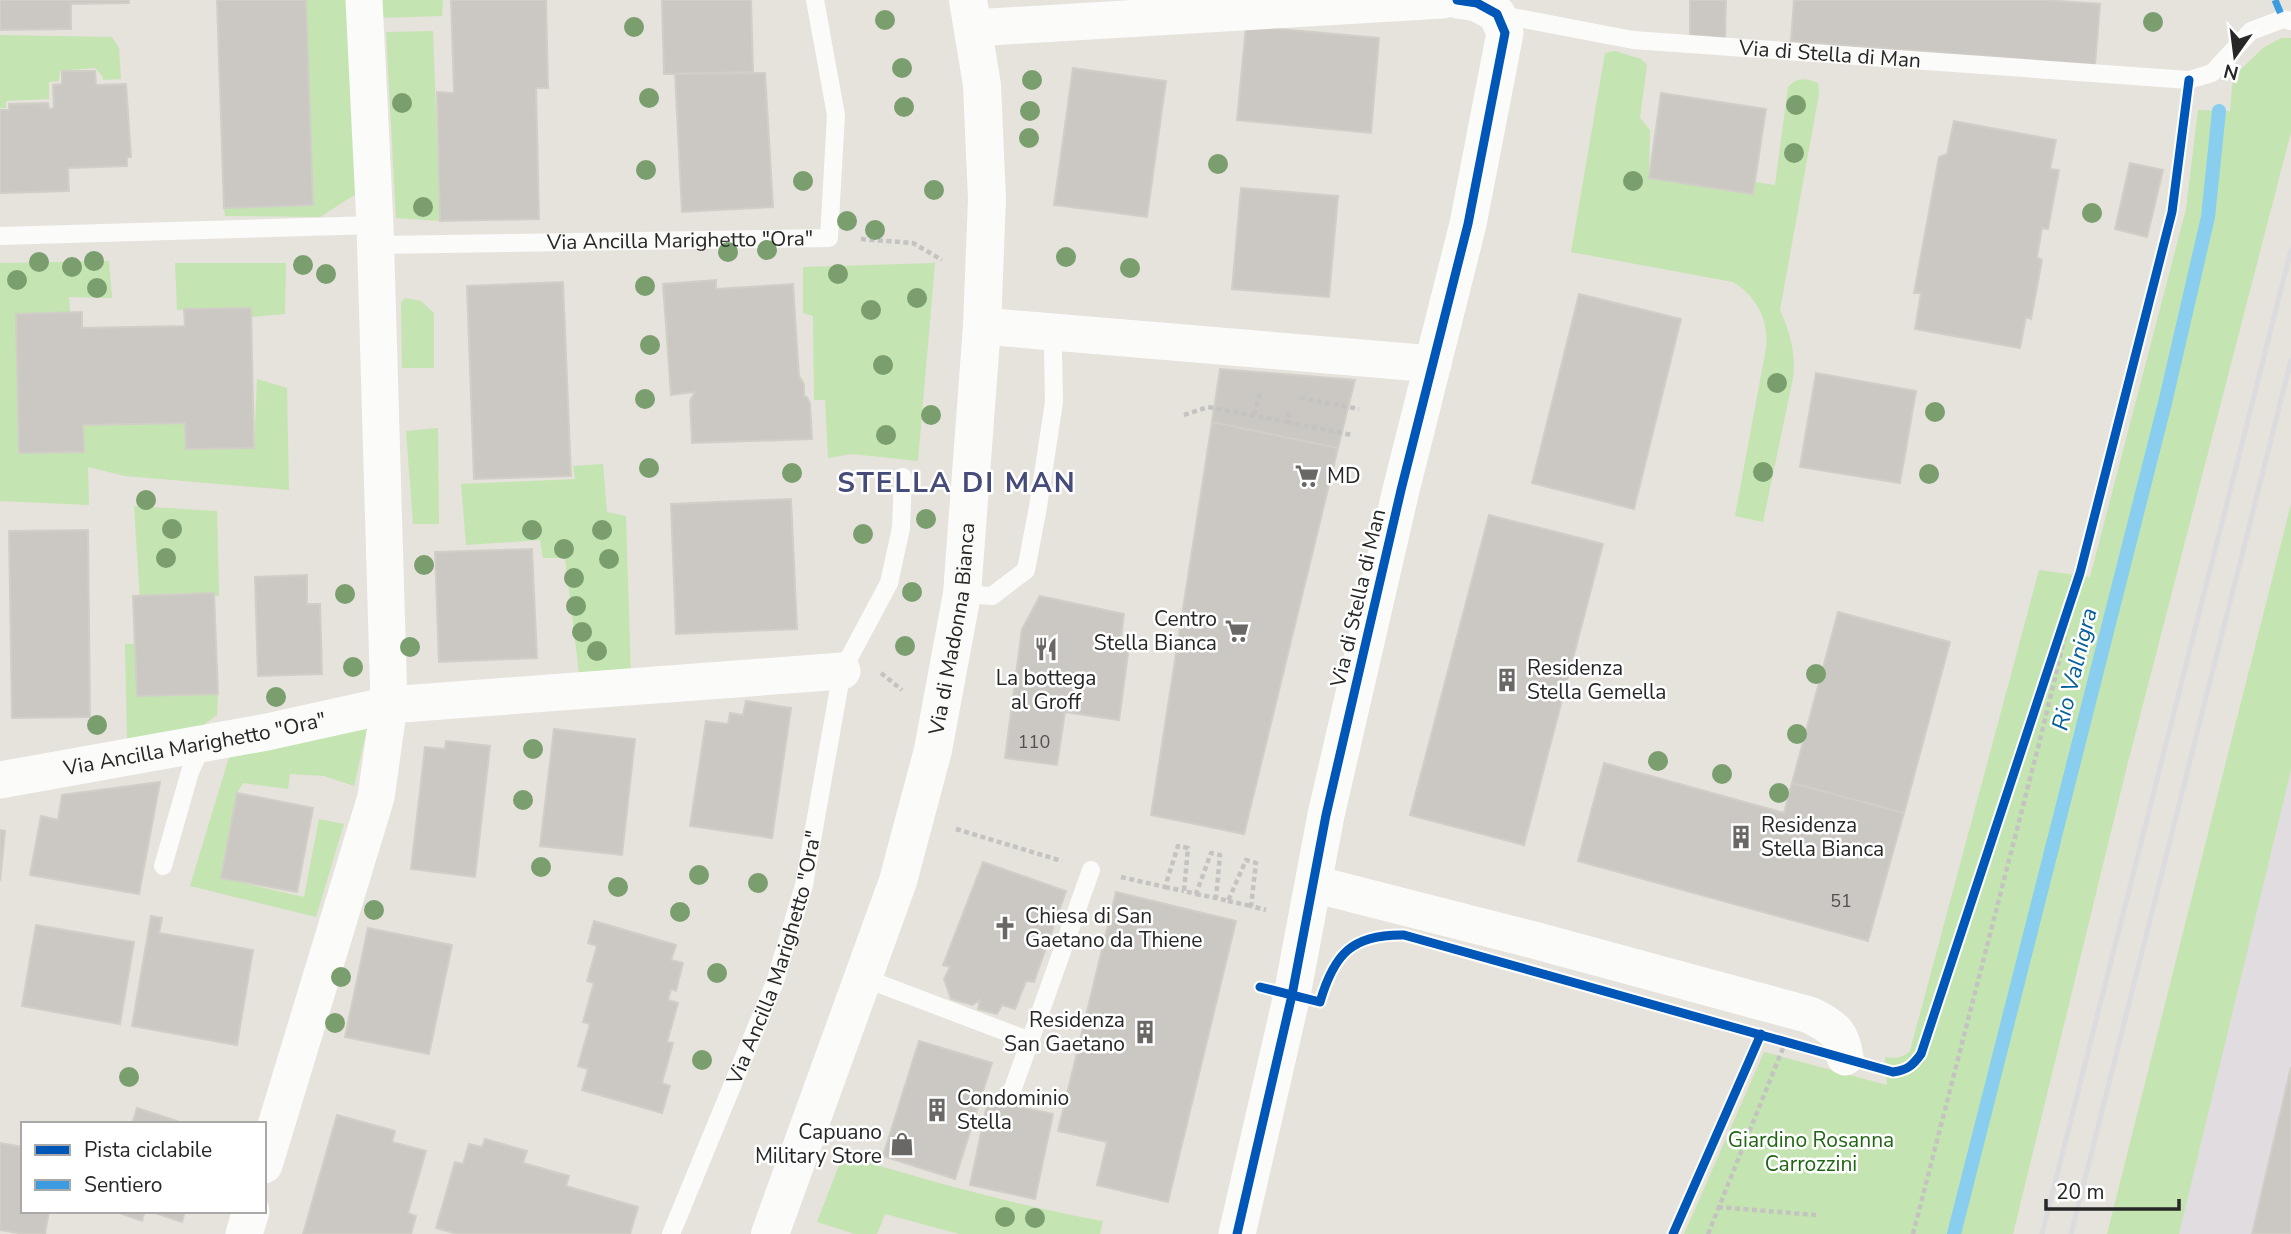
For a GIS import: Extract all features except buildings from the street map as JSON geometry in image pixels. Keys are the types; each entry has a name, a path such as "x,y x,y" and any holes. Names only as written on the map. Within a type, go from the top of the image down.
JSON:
{"main road":[{"name":"Via di Madonna Bianca","path":"771,1234 898,881 933,750 962,594 982,326 987,199 982,85 971,14"}],"street":[{"path":"266,1158 376,797 389,705 376,235 364,0"},
{"path":"971,14 1443,0"},
{"name":"Via di Stella di Man","path":"1237,1234 1292,995 1326,815 1401,490 1468,224 1505,33 1497,13 1477,3 1457,0"},
{"path":"982,326 1433,364"},
{"name":"Via Ancilla Marighetto \"Ora\"","path":"0,780 389,705 842,671"},
{"path":"1314,884 1810,1015 1834,1029 1843,1041 1845,1057"},
{"path":"244,1234 250,1213"}],"lane":[{"name":"Via Ancilla Marighetto \"Ora\"","path":"0,236 829,238 836,115 815,0"},
{"name":"Via di Stella di Man","path":"1497,13 1633,40 2189,80 2212,73 2251,31 2283,19 2291,21"},
{"path":"962,594 992,596 1026,570 1054,402 1053,348 1041,330"},
{"name":"Via Ancilla Marighetto \"Ora\"","path":"671,1234 775,982 801,897 842,671 889,583 901,528 904,477"},
{"path":"163,866 190,772 202,743"},
{"path":"1012,1091 1091,870"},
{"path":"864,978 1030,1041"}],"path":[{"path":"829,238 914,243 943,261"},
{"path":"1254,415 1259,390 1273,393"},
{"path":"1298,397 1359,409"},
{"path":"1184,415 1208,407 1352,435"},
{"path":"1287,422 1290,411"},
{"path":"1913,1234 2040,741 2083,560"},
{"path":"2041,690 2080,573"},
{"path":"946,825 1091,870 1307,920"},
{"path":"1165,887 1178,846 1188,848 1184,891"},
{"path":"1196,894 1210,853 1220,855 1216,898"},
{"path":"1228,901 1245,860 1256,863 1251,906"},
{"path":"1708,1234 1786,1041 1773,1038"},
{"path":"1718,1207 1816,1215"}],"shaded area":[{"path":"2291,770 2291,1234 2179,1234 2228,1028"}],"green space":[{"path":"306,0 352,0 359,192 320,217 225,216 224,208 313,205"},
{"path":"379,0 443,0 442,16 380,18"},
{"path":"433,31 440,221 396,218 386,32"},
{"path":"0,35 112,37 119,48 121,79 103,80 95,68 60,71 59,81 49,82 49,99 6,101 6,108 0,108"},
{"name":"Giardino Rosanna Carrozzini","path":"2281,38 2291,38 2291,132 2127,766 2013,1234 1684,1234 1764,1052 1887,1085 1885,1057 1899,1057 1910,1051 2039,570 2090,577 2186,209 2198,110 2230,111 2233,77 2263,48"},
{"path":"1615,51 1641,59 1647,65 1640,118 1650,130 1649,178 1753,193 1755,182 1775,185 1788,87 1802,79 1818,83 1819,94 1780,310 1791,343 1793,378 1763,522 1735,516 1766,348 1763,319 1755,302 1733,282 1571,252 1605,53"},
{"path":"109,261 112,298 69,297 70,313 16,314 20,453 84,452 83,425 185,423 186,449 254,448 257,379 287,388 289,490 125,476 88,467 89,505 0,501 0,263"},
{"path":"175,263 286,263 285,314 251,317 250,308 177,310"},
{"path":"935,263 918,461 852,454 828,458 825,400 814,400 813,316 803,313 803,267"},
{"path":"405,298 421,301 434,313 434,368 402,368 401,302"},
{"path":"438,428 439,524 413,524 406,431"},
{"path":"603,464 607,512 626,516 631,677 580,681 565,558 543,558 540,540 466,545 461,484 575,479 573,466"},
{"path":"2291,504 2291,770 2179,1234 2107,1234"},
{"path":"134,506 217,511 219,596 140,599"},
{"path":"125,644 135,644 137,696 218,694 217,715 198,729 127,744"},
{"path":"362,723 367,729 354,786 324,776 290,774 288,789 243,783 237,793 222,878 304,897 319,819 344,824 316,917 190,886 232,747"},
{"path":"843,1155 972,1192 1103,1221 1100,1234 959,1234 885,1214 877,1234 855,1234 817,1222"}],"waterway":[{"name":"Rio Valnigra","path":"1954,1234 2165,403 2208,217 2219,111"}],"railway":[{"path":"2042,1234 2291,250"},
{"path":"2071,1234 2291,360"}],"marked path":[{"path":"2275,0 2283,19"}],"cycle path":[{"path":"1237,1234 1292,995 1326,815 1401,490 1468,224 1505,33 1497,14 1477,3 1457,0"},
{"path":"1260,987 1320,1002 1332,971 1348,950 1371,938 1404,935 1893,1072 1913,1064 1921,1054 2080,573 2172,212 2189,80"},
{"path":"1673,1234 1761,1034"}],"place":[{"name":"MD","path":"1307,476"},
{"name":"Centro Stella Bianca","path":"1237,631"},
{"name":"La bottega al Groff","path":"1046,649"},
{"name":"Residenza Stella Gemella","path":"1507,680"},
{"name":"Residenza Stella Bianca","path":"1741,837"},
{"name":"Chiesa di San Gaetano da Thiene","path":"1005,928"},
{"name":"Residenza San Gaetano","path":"1145,1032"},
{"name":"Condominio Stella","path":"937,1110"},
{"name":"Capuano Military Store","path":"902,1144"}],"district":[{"name":"STELLA DI MAN","path":"957,482"}]}
